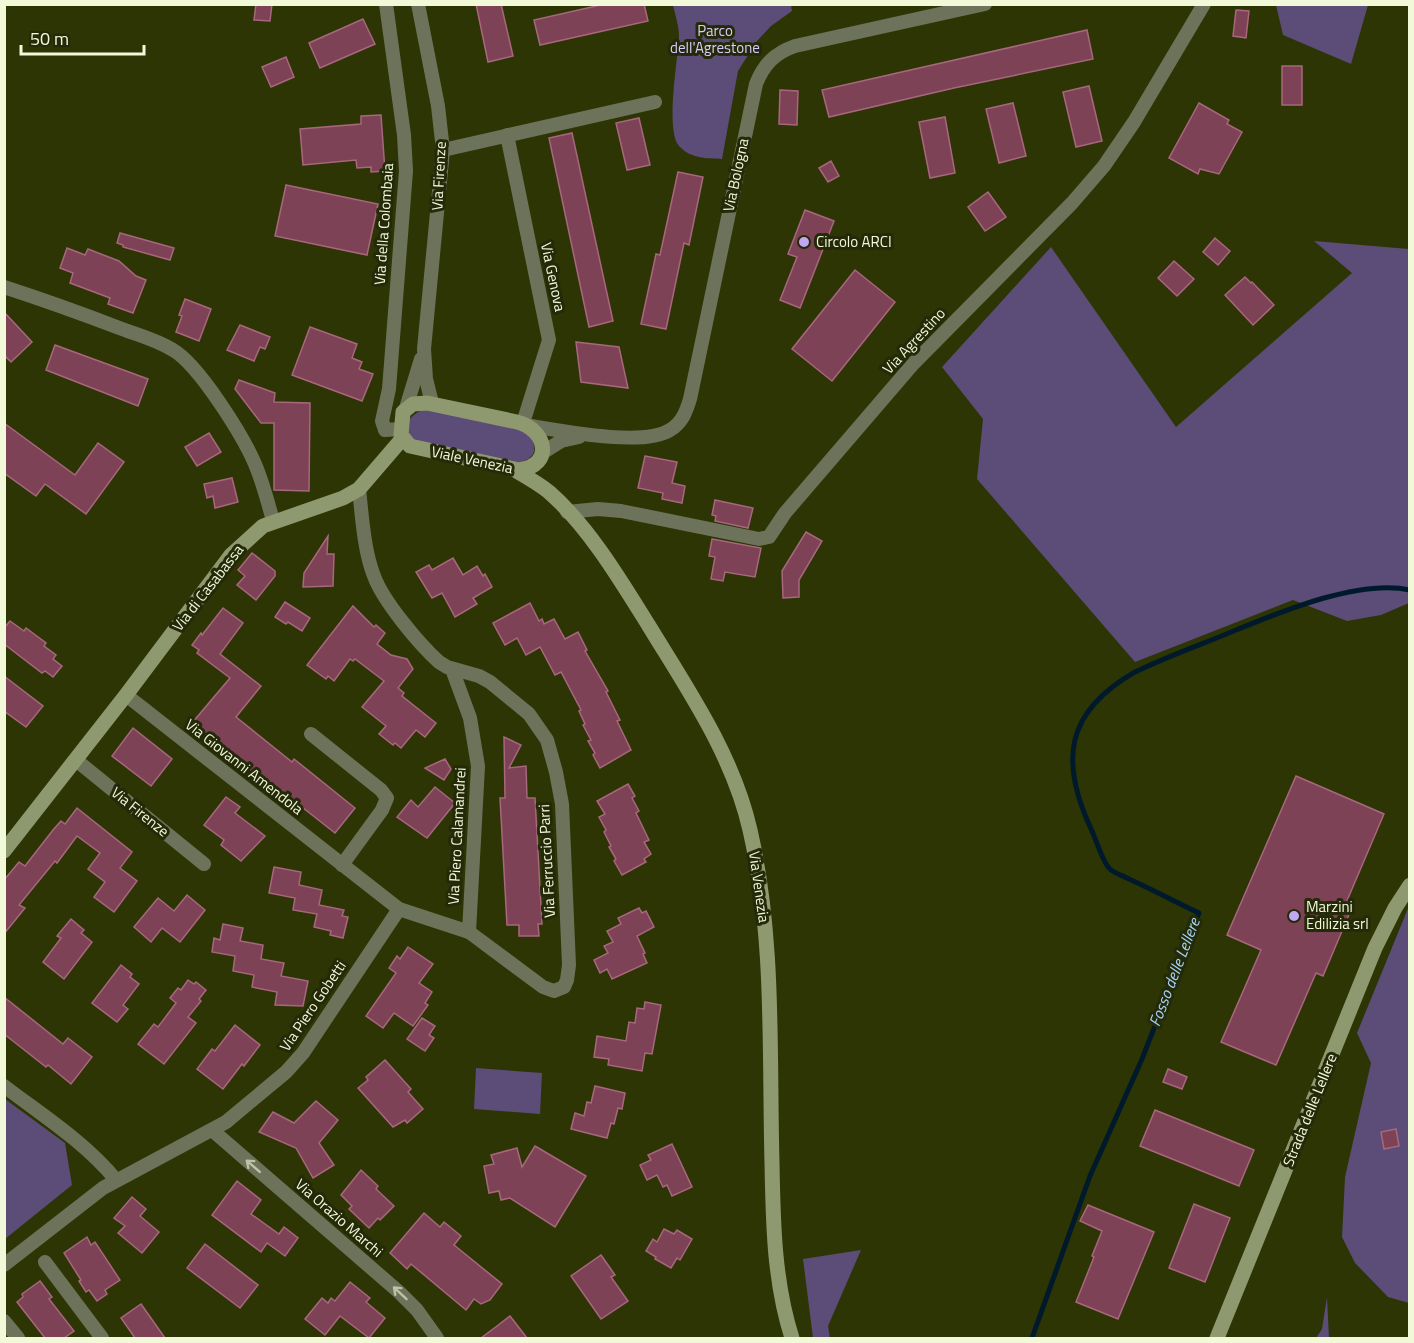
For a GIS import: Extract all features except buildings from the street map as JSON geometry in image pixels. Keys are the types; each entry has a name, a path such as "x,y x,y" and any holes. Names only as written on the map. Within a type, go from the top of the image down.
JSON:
{"street":[{"name":"Via della Colombaia","path":"386,4 401,104 406,171 389,389 382,421 385,430 401,434"},
{"name":"Via Firenze","path":"418,4 438,106 443,150 424,349 424,370 432,403"},
{"name":"Via Bologna","path":"432,403 527,425 593,435 656,436 674,428 686,412 755,90 761,73 768,63 778,53 795,46 985,4"},
{"name":"Via Agrestino","path":"567,512 598,509 621,511 759,539 769,537 785,513 913,364 1072,203 1104,166 1129,130 1204,4"},
{"path":"443,150 655,102"},
{"name":"Via Genova","path":"507,135 549,340 527,425"},
{"path":"4,287 158,343 186,359 199,373 251,456 261,479 273,521"},
{"name":"Via Firenze","path":"273,521 343,498 359,489 401,434 402,415 424,349"},
{"path":"406,408 413,404 432,403"},
{"path":"527,425 540,437 541,455"},
{"name":"Viale Venezia","path":"401,434 416,448 513,469 530,467 541,455"},
{"name":"Via Bologna","path":"541,455 561,441 593,435"},
{"name":"Via Venezia","path":"541,455 549,493"},
{"name":"Via Venezia","path":"513,469 549,493 593,542 619,577 693,698 724,755 744,808 756,862 766,935 770,998 774,1231 782,1298 792,1338"},
{"path":"359,489 370,563 380,590 435,658 452,669"},
{"name":"Via di Casabassa","path":"4,851 126,695 224,564 254,532 273,521"},
{"name":"Via Piero Calamandrei","path":"399,909 468,932 478,766 470,718 452,669"},
{"name":"Via Ferruccio Parri","path":"452,669 485,679 517,702 534,720 550,749 559,787 563,822 569,965 566,984 558,991 547,990 468,932"},
{"name":"Via Giovanni Amendola","path":"126,695 399,909"},
{"path":"311,734 381,790 387,798 382,810 342,865"},
{"name":"Via Firenze","path":"76,760 204,864"},
{"name":"Strada delle Lellere","path":"1217,1338 1375,948 1395,908 1410,885"},
{"name":"Via Piero Gobetti","path":"4,1265 78,1205 116,1180 235,1116 295,1063 399,909"},
{"path":"4,1086 92,1155 116,1180"},
{"name":"Via Orazio Marchi","path":"212,1130 399,1292 417,1310 437,1338"},
{"path":"45,1262 102,1338"},
{"path":"4,1321 18,1338"}],"green space":[{"name":"Parco dell'Agrestone","path":"673,5 791,5 792,11 771,26 757,41 738,71 722,159 699,157 689,153 679,146 675,138 673,94 679,36"},
{"path":"1276,5 1368,5 1351,64 1283,35"},
{"path":"1314,241 1409,249 1409,603 1381,615 1347,621 1293,600 1135,662 977,479 983,419 942,367 1051,247 1176,427 1352,273"},
{"path":"429,409 529,432 534,447 533,454 519,463 414,440 408,424 417,413"},
{"path":"1409,906 1409,1303 1388,1297 1355,1263 1342,1237 1345,1177 1371,1063 1357,1033"},
{"path":"476,1068 542,1073 540,1114 474,1109"},
{"path":"5,1099 65,1143 72,1185 5,1239"},
{"path":"861,1250 828,1326 830,1338 813,1338 803,1259"},
{"path":"1327,1297 1329,1338 1316,1338 1322,1329"}],"waterway":[{"name":"Fosso delle Lellere","path":"1032,1338 1090,1176 1142,1059 1199,913 1116,873 1107,865 1082,806 1075,782 1073,760 1075,740 1082,721 1094,704 1112,687 1135,672 1266,618 1316,600 1365,589 1410,590"}],"place":[{"name":"Circolo ARCI","path":"804,242"},
{"name":"Marzini Edilizia srl","path":"1294,916"}]}
